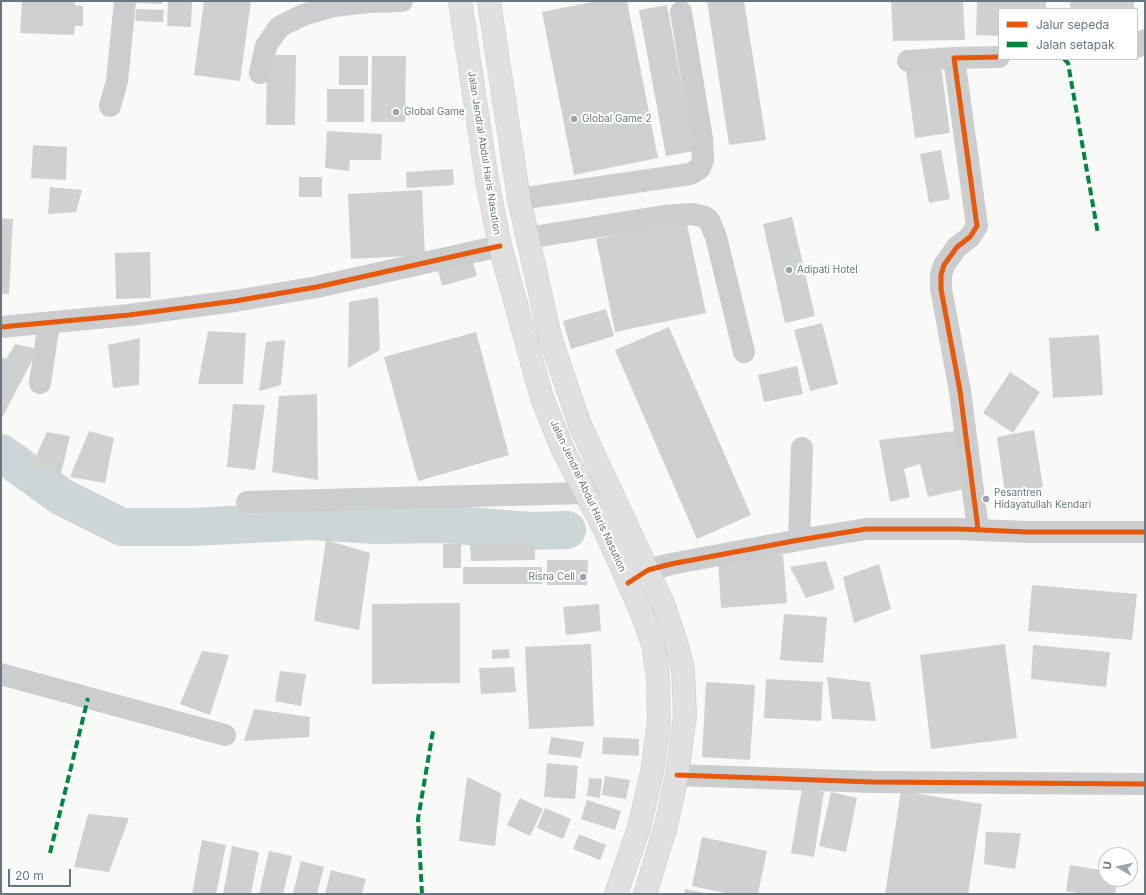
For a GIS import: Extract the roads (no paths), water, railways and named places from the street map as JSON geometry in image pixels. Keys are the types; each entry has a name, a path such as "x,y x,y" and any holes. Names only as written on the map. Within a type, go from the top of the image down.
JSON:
{"highway":[{"name":"Jalan Jendral Abdul Haris Nasution","path":"460,1 486,173 500,246 542,398 563,450 584,493 606,532 642,611 653,644 658,677 658,722 652,772 639,828 616,894"},
{"path":"488,1 519,199 550,337 580,426 648,570 676,642 683,670 685,715 677,775 666,826 644,894"},
{"path":"471,71 498,68"}],"street":[{"path":"110,106 117,81 124,1"},
{"path":"260,73 266,46 279,27 303,15 334,6 368,2 402,1"},
{"path":"519,199 690,174 700,168 703,160 702,139 681,12"},
{"path":"908,61 998,57"},
{"path":"954,58 977,226 970,237 957,247 944,265 941,289 960,391 978,529"},
{"path":"527,238 664,216 692,214 705,217 709,220 716,237 744,352"},
{"path":"1,327 49,323 220,303 317,287 500,246"},
{"path":"40,383 49,323"},
{"path":"798,540 802,448"},
{"path":"247,502 584,493"},
{"path":"628,583 648,570 671,564 798,540 866,530 978,529 1027,532 1145,532"},
{"path":"1,674 225,735"},
{"path":"677,775 872,782 1145,784"}],"waterway":[{"path":"1,453 62,497 122,527 192,527 311,521 376,525 442,524 530,531 567,530"}],"place":[{"name":"Global Game","path":"396,112"},
{"name":"Global Game 2","path":"574,119"},
{"name":"Adipati Hotel","path":"789,270"},
{"name":"Pesantren Hidayatullah Kendari","path":"986,499"},
{"name":"Risna Cell","path":"583,577"}]}
